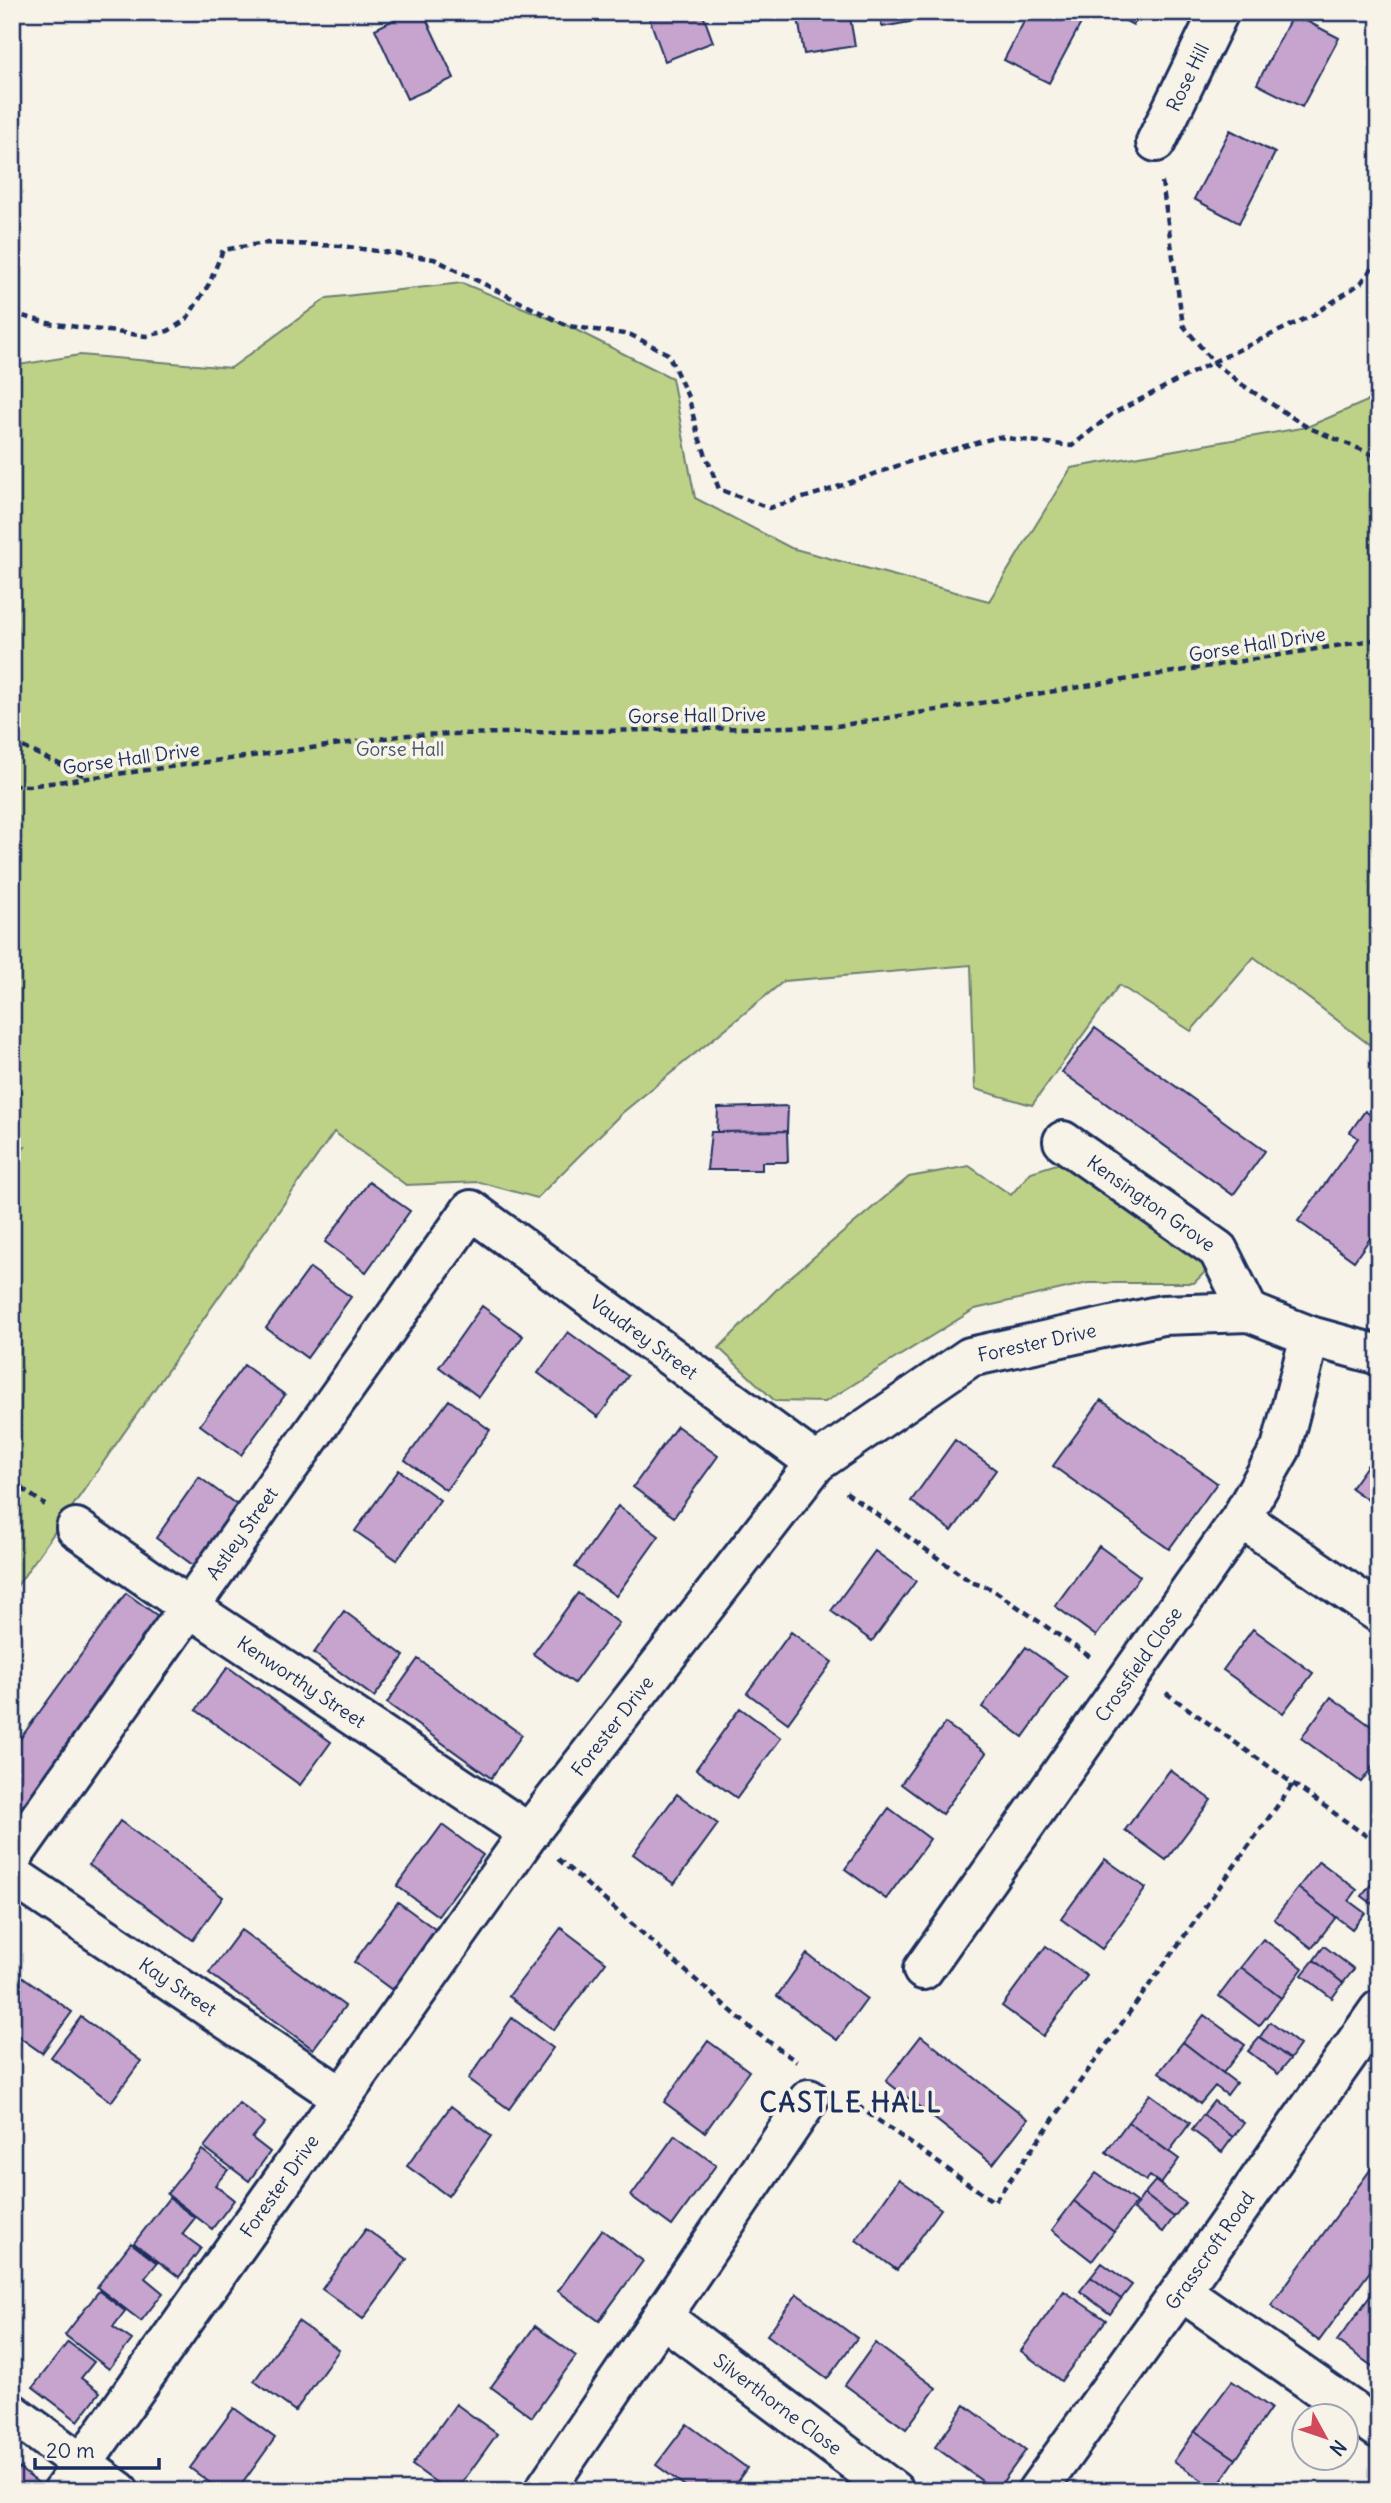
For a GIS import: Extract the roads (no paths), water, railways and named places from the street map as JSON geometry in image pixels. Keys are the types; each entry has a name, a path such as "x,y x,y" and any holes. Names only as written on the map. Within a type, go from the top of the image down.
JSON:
{"street":[{"name":"Rose Hill","path":"1156,142 1219,12"},
{"name":"Kensington Grove","path":"1063,1141 1218,1250 1249,1312"},
{"name":"Vaudrey Street","path":"471,1210 814,1466"},
{"name":"Astley Street","path":"12,1857 471,1210"},
{"name":"Forester Drive","path":"73,2477 529,1833 814,1466 971,1357 1162,1315 1249,1312 1310,1336 1379,1355"},
{"name":"Crossfield Close","path":"923,1970 1241,1518 1281,1448 1310,1336"},
{"path":"1241,1518 1379,1613"},
{"name":"Kenworthy Street","path":"76,1528 189,1607 529,1833"},
{"name":"Kay Street","path":"12,1875 342,2097"},
{"name":"Grasscroft Road","path":"1037,2491 1379,2010"},
{"path":"544,2491 816,2090"},
{"path":"1181,2291 1379,2429"},
{"name":"Silverthorne Close","path":"662,2317 894,2491"},
{"path":"12,2413 73,2477 119,2491"}],"district":[{"name":"CASTLE HALL","path":"851,2103"}],"park label":[{"name":"Gorse Hall","path":"400,749"}]}
